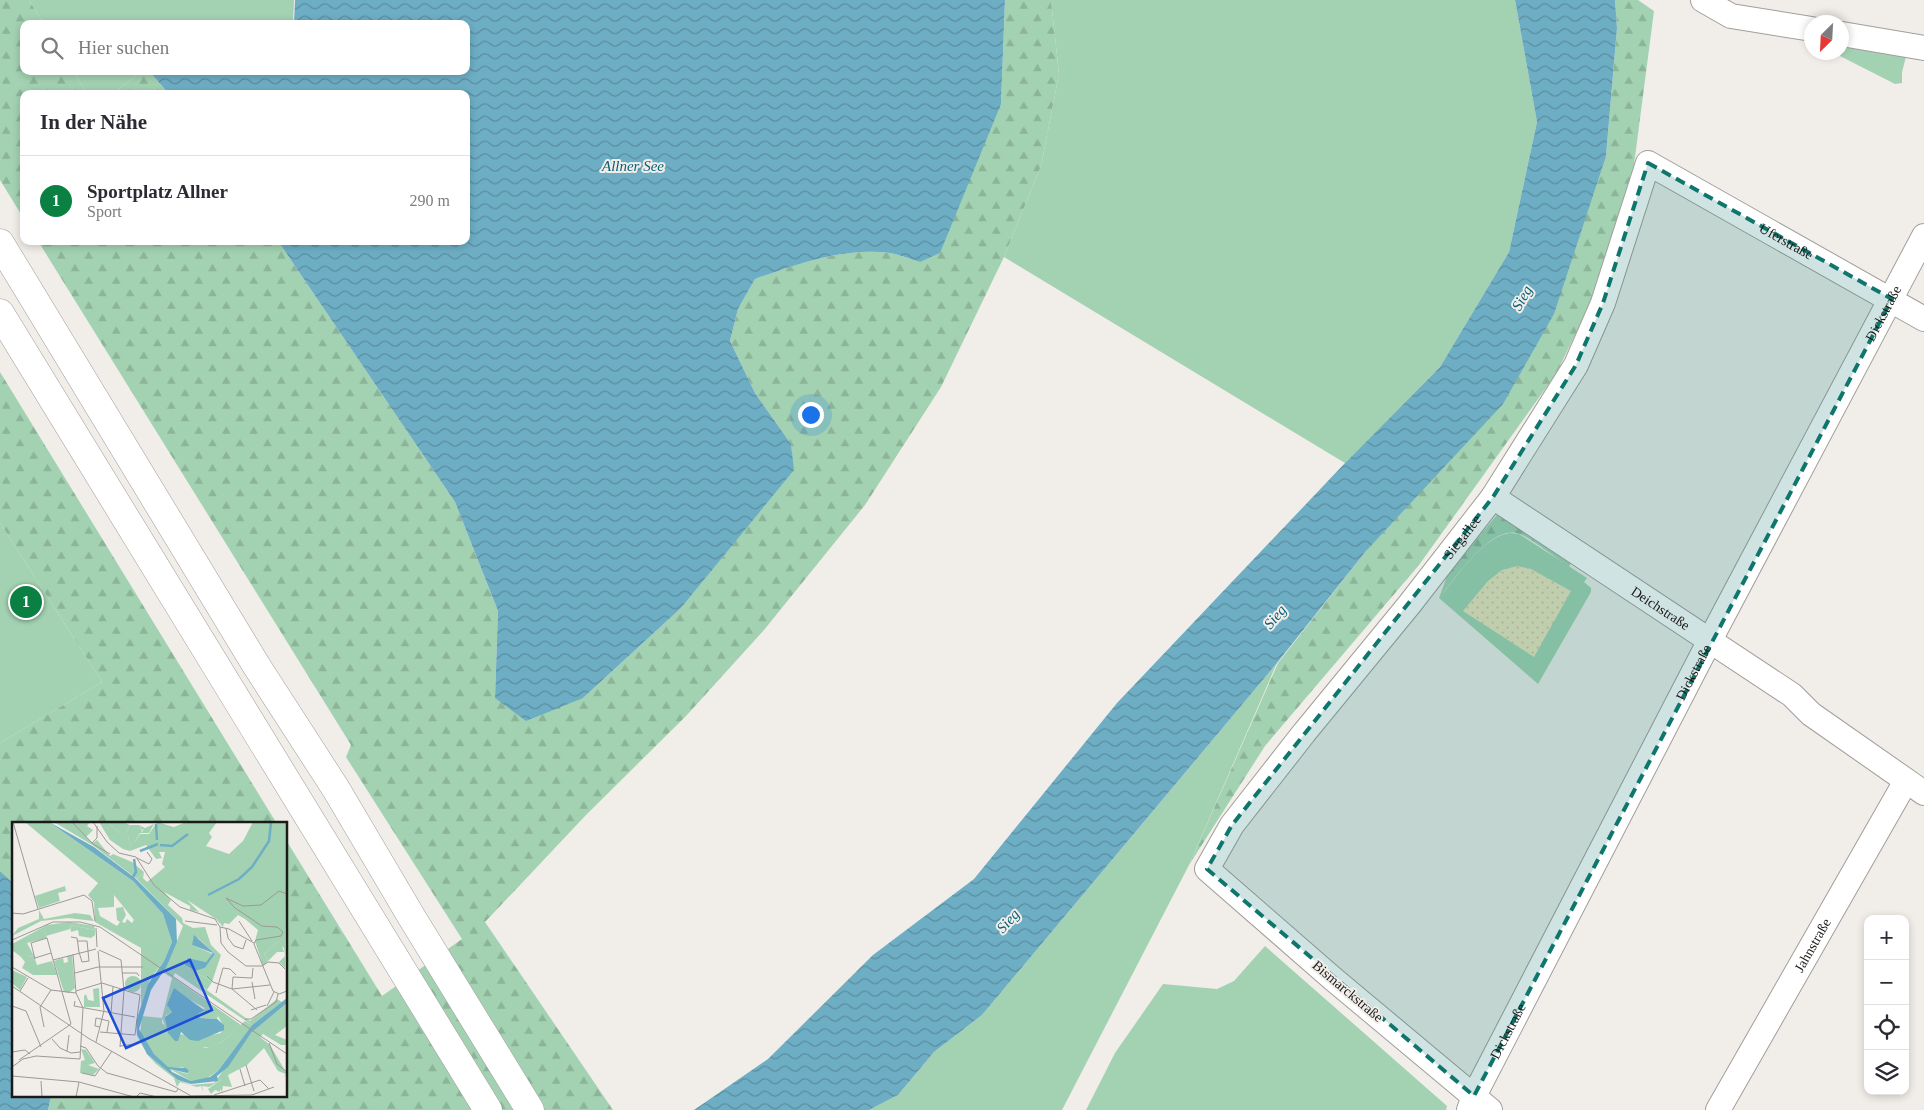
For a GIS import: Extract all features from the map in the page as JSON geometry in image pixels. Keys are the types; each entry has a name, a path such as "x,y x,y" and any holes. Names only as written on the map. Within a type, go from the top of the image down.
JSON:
{"highway":[{"path":"0,243 251,656 336,788 416,924 530,1110"},
{"path":"0,313 488,1110"}],"street":[{"path":"1703,0 1731,16 1804,28"},
{"path":"1849,35 1924,48"},
{"name":"Uferstraße","path":"1648,163 1924,319"},
{"name":"Siegallee","path":"1207,869 1232,825 1304,733 1409,605 1493,497 1576,365 1603,303 1648,163"},
{"name":"Dickstraße","path":"1478,1105 1709,642 1892,300 1924,236"},
{"name":"Deichstraße","path":"1493,497 1709,642 1792,695 1811,714 1915,787"},
{"name":"Jahnstraße","path":"1718,1110 1915,787"},
{"name":"Bismarckstraße","path":"1207,869 1478,1105"}],"highlighted area":[{"path":"1648,163 1892,299 1474,1096 1207,869 1232,825 1493,497 1576,365 1603,303"}],"green space":[{"path":"0,0 29,0 42,20 20,20 20,75 75,75 85,90 20,90 20,212 0,180"},
{"path":"29,0 294,0 293,20 42,20"},
{"path":"1005,0 1051,0 1059,74 1041,166 1004,257 941,387 865,505 764,630 686,716 586,815 485,922 613,1110 48,1110 51,1098 288,1098 288,843 382,996 462,939 346,757 351,745 40,245 281,245 455,502 498,611 495,698 583,698 681,608 793,470 791,444 755,393 730,341 738,309 755,279 821,258 856,252 890,253 920,262 1001,104"},
{"path":"1051,0 1515,0 1537,122 1509,252 1440,367 1345,463 1004,257 1041,166 1059,74"},
{"path":"1615,0 1638,0 1654,11 1632,180 1594,296 1556,374 1419,565 1265,746 1189,865 1278,663 1366,551 1606,156 1617,28"},
{"path":"1849,42 1907,53 1902,72 1902,83 1895,84 1848,60"},
{"path":"75,75 136,75 118,90 85,90"},
{"path":"136,75 152,75 166,90 118,90"},
{"path":"0,372 276,822 12,822 12,882 0,871 0,743 102,682 0,523"},
{"path":"1497,515 1524,526 1573,558 1569,567 1526,537 1520,534 1509,533 1498,536 1486,544 1439,598 1449,571"},
{"path":"0,523 102,682 0,743"},
{"path":"1510,533 1519,534 1587,578 1584,582 1591,588 1591,592 1538,684 1439,598 1480,550 1499,536"},
{"path":"1277,663 1189,865 1062,1110 869,1110 898,1095 934,1052 982,1015"},
{"path":"1265,946 1447,1106 1446,1110 1086,1110 1115,1053 1163,984 1217,989 1234,981"}],"sand":[{"path":"1517,566 1531,569 1571,591 1534,657 1463,611 1488,581 1502,570"}],"water":[{"name":"Allner See","path":"295,0 1005,0 1001,104 940,253 920,262 890,253 856,252 821,258 755,279 738,309 730,341 755,393 791,444 794,470 681,608 583,698 526,721 495,698 498,611 455,502 281,245 470,245 470,90 166,90 152,75 470,75 470,20 294,20"},
{"name":"Sieg","path":"1515,0 1615,0 1617,28 1606,156 1554,314 1503,404 1366,551 1277,663 982,1015 934,1052 898,1095 869,1110 694,1110 768,1059 873,955 974,879 1117,703 1345,463 1440,367 1509,252 1537,122"},
{"path":"0,871 12,882 12,1098 51,1098 48,1110 0,1110"}],"place":[{"name":"Sportplatz Allner","path":"26,602"}]}
